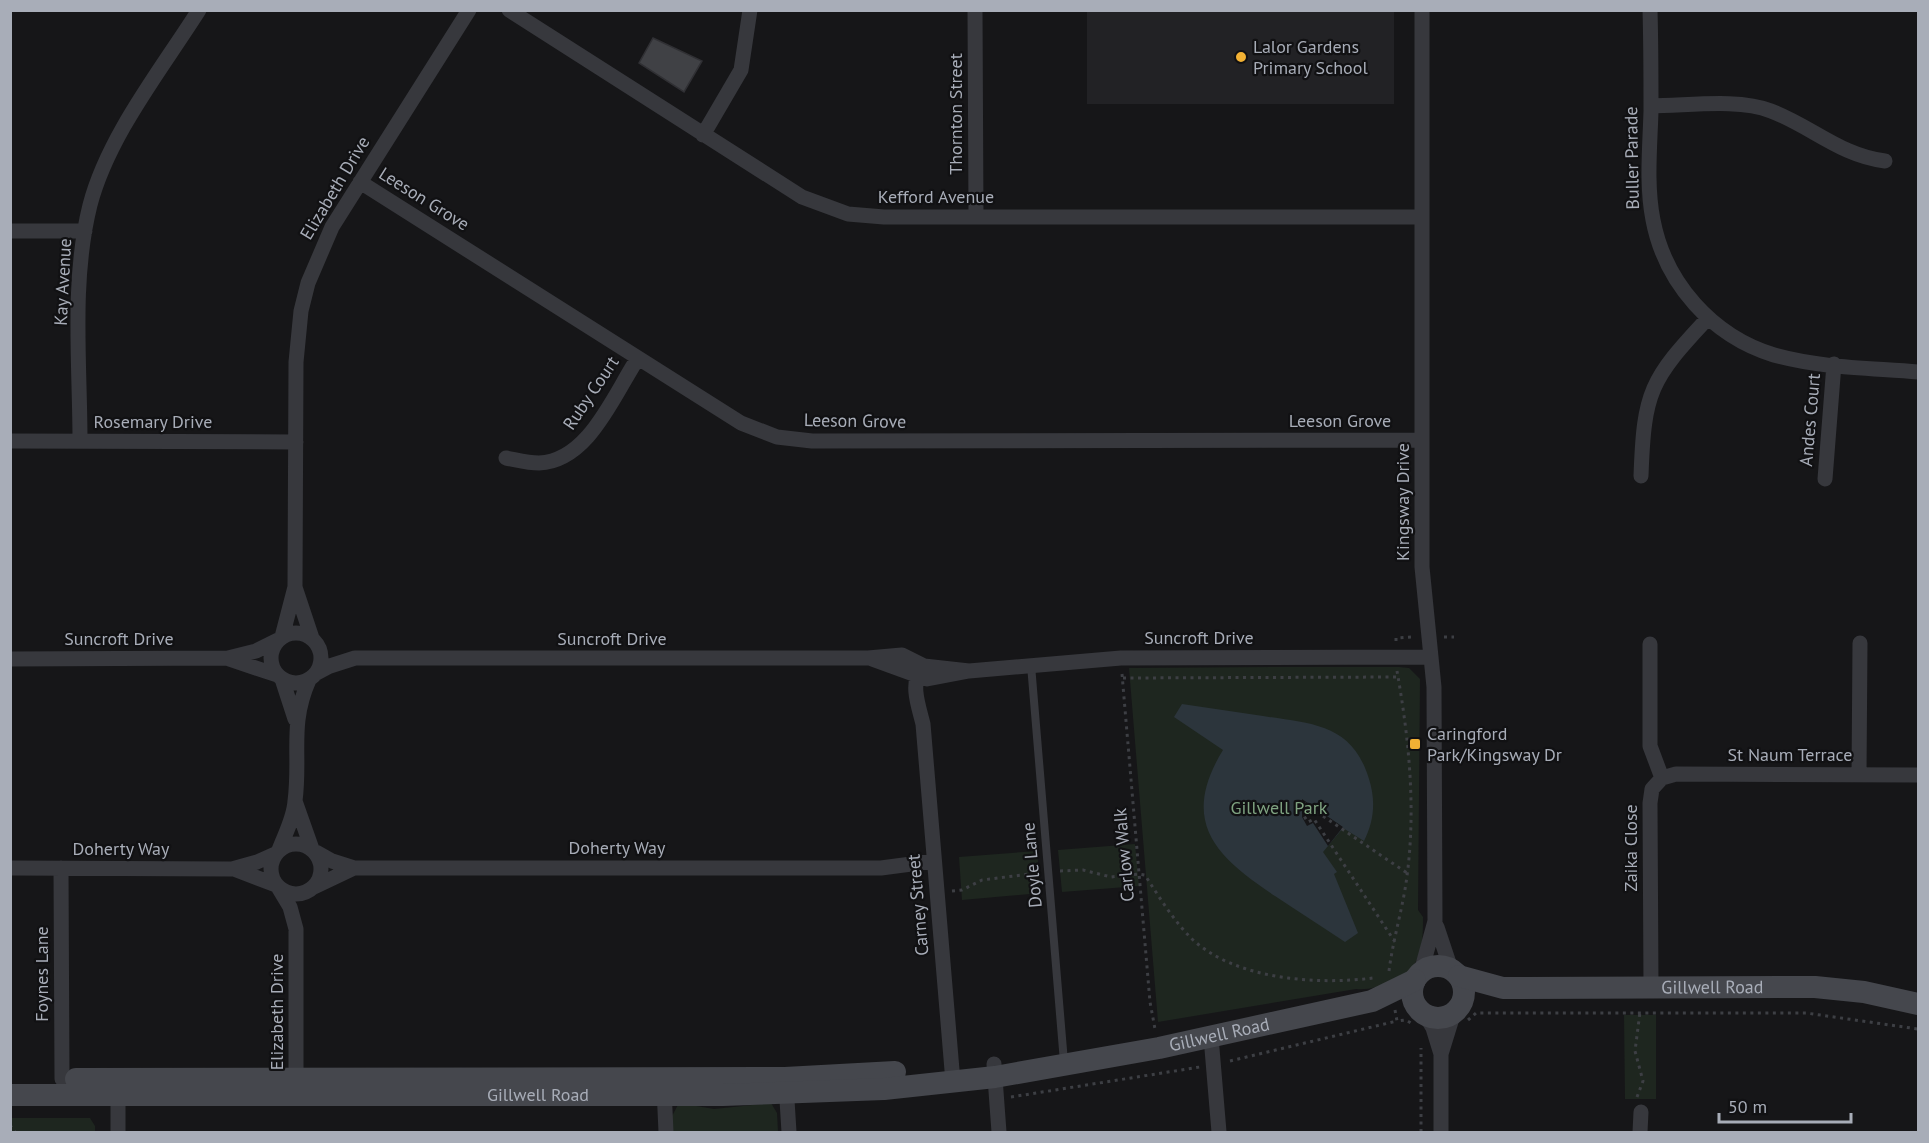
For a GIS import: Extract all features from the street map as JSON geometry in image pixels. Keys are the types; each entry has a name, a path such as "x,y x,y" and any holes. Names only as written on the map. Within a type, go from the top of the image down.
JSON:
{"street":[{"name":"Kay Avenue","path":"80,441 80,281 85,231 91,203 108,158 199,10"},
{"name":"Elizabeth Drive","path":"280,638 295,587 297,337 308,283 317,256 332,227 469,10"},
{"name":"Kefford Avenue","path":"508,10 802,197 829,208 867,217 1422,217"},
{"path":"704,135 741,70 750,10"},
{"name":"Thornton Street","path":"975,10 976,217"},
{"name":"Kingsway Drive","path":"1418,976 1435,921 1435,714 1422,567 1422,10"},
{"name":"Buller Parade","path":"1650,10 1651,198 1657,235 1675,278 1708,318 1737,339 1772,354 1834,364 1918,372"},
{"path":"1651,106 1758,107 1786,117 1857,156 1885,161"},
{"name":"Leeson Grove","path":"360,182 741,423 758,431 794,440 1422,441"},
{"path":"10,231 85,231"},
{"path":"1641,476 1643,424 1654,384 1677,351 1708,318"},
{"name":"Ruby Court","path":"506,458 538,463 562,457 574,450 596,424 638,358"},
{"name":"Andes Court","path":"1825,479 1834,364"},
{"name":"Rosemary Drive","path":"10,441 296,442"},
{"name":"Elizabeth Drive","path":"295,587 314,641"},
{"path":"296,722 279,677 273,669 271,654 280,638 297,633 314,641 321,659 301,697 296,722 296,801 322,870 312,888 298,894 277,886 271,869 296,801"},
{"name":"Suncroft Drive","path":"10,659 228,658 256,651 280,638"},
{"name":"Suncroft Drive","path":"314,641 355,658"},
{"path":"1860,643 1860,775"},
{"path":"1650,645 1650,746 1662,778"},
{"name":"Suncroft Drive","path":"312,677 330,666 355,658 868,658 922,674 1121,658 1430,657"},
{"name":"Suncroft Drive","path":"228,658 279,677"},
{"name":"Carney Street","path":"922,674 923,724 953,1075"},
{"path":"279,677 295,684 312,677"},
{"name":"St Naum Terrace","path":"1662,778 1676,774 1918,775"},
{"name":"Zaika Close","path":"1651,987 1650,803 1652,789 1662,778"},
{"path":"277,852 292,843 314,851"},
{"name":"Doherty Way","path":"314,851 332,861 354,868 935,868"},
{"name":"Doherty Way","path":"10,868 232,868 257,862 277,852"},
{"name":"Foynes Lane","path":"61,868 62,1079"},
{"name":"Doherty Way","path":"232,868 277,886"},
{"name":"Doherty Way","path":"312,888 354,868"},
{"name":"Elizabeth Drive","path":"277,886 290,907 296,929"},
{"name":"Elizabeth Drive","path":"296,1087 296,929 301,908 312,888"},
{"name":"Kingsway Drive","path":"1435,921 1455,973"},
{"path":"1438,1048 1460,1013 1464,991 1455,973 1435,966 1418,976 1413,995 1419,1016 1438,1048 1441,1132"},
{"name":"Gillwell Road","path":"1455,973 1503,988 1815,987 1864,992 1918,1004"},
{"name":"Gillwell Road","path":"10,1095 118,1086 786,1086 953,1075 1064,1063 1211,1037 1386,993 1418,976"},
{"name":"Gillwell Road","path":"1460,1013 1503,988"},
{"name":"Gillwell Road","path":"1386,993 1419,1016"},
{"path":"1419,1016 1439,1018 1460,1013"},
{"path":"1211,1037 1219,1132"},
{"path":"994,1071 999,1132"},
{"name":"Gillwell Road","path":"10,1079 62,1079 118,1086"},
{"path":"118,1086 118,1132"},
{"path":"664,1086 666,1132"},
{"path":"786,1086 789,1132"},
{"path":"1638,1105 1640,1132"}],"lane":[{"name":"Doyle Lane","path":"1031,666 1064,1063"}],"path":[{"path":"1419,1016 1397,1022 1386,993 1408,874 1409,748 1398,677 1396,638 1454,637"},
{"name":"Carlow Walk","path":"1121,658 1150,1002 1159,1048"},
{"path":"1123,678 1398,677"},
{"path":"1396,943 1314,819 1308,822 1304,816 1305,804 1408,874"},
{"path":"1139,874 1145,875 1193,940 1239,964 1278,978 1326,982 1386,993"},
{"path":"1638,1105 1643,1081 1635,1051 1640,1012"},
{"path":"1460,1013 1806,1013 1851,1017 1918,1029"},
{"path":"1421,1132 1421,1040 1438,1048"},
{"path":"10,1125 15,1132"}],"shaded area":[{"name":"Lalor Gardens Primary School","path":"1087,11 1394,11 1394,104 1087,104"},
{"path":"1182,704 1313,725 1341,737 1352,747 1362,761 1371,787 1373,811 1370,826 1364,841 1343,828 1323,852 1337,872 1334,874 1358,933 1345,942 1254,881 1221,852 1210,835 1205,818 1204,798 1210,775 1223,750 1174,717"}],"green space":[{"name":"Gillwell Park","path":"1399,667 1409,668 1420,679 1418,910 1423,917 1419,956 1409,970 1401,976 1374,988 1356,989 1158,1022 1129,668"},
{"path":"1135,844 1139,886 1062,892 1058,850"},
{"path":"1037,851 1041,893 962,900 959,857"},
{"path":"1624,1015 1656,1015 1656,1099 1625,1099"},
{"path":"679,1103 714,1109 771,1103 777,1113 778,1132 672,1132 671,1118"},
{"path":"11,1118 90,1118 95,1126 95,1132 11,1132"}],"pier":[{"path":"1302,799 1343,827 1328,846 1313,823 1307,826 1302,817"}],"building":[{"path":"653,38 702,61 684,92 639,63"}],"place":[{"name":"Lalor Gardens Primary School","path":"1241,57"},
{"name":"Caringford Park/Kingsway Dr","path":"1415,744"}]}
